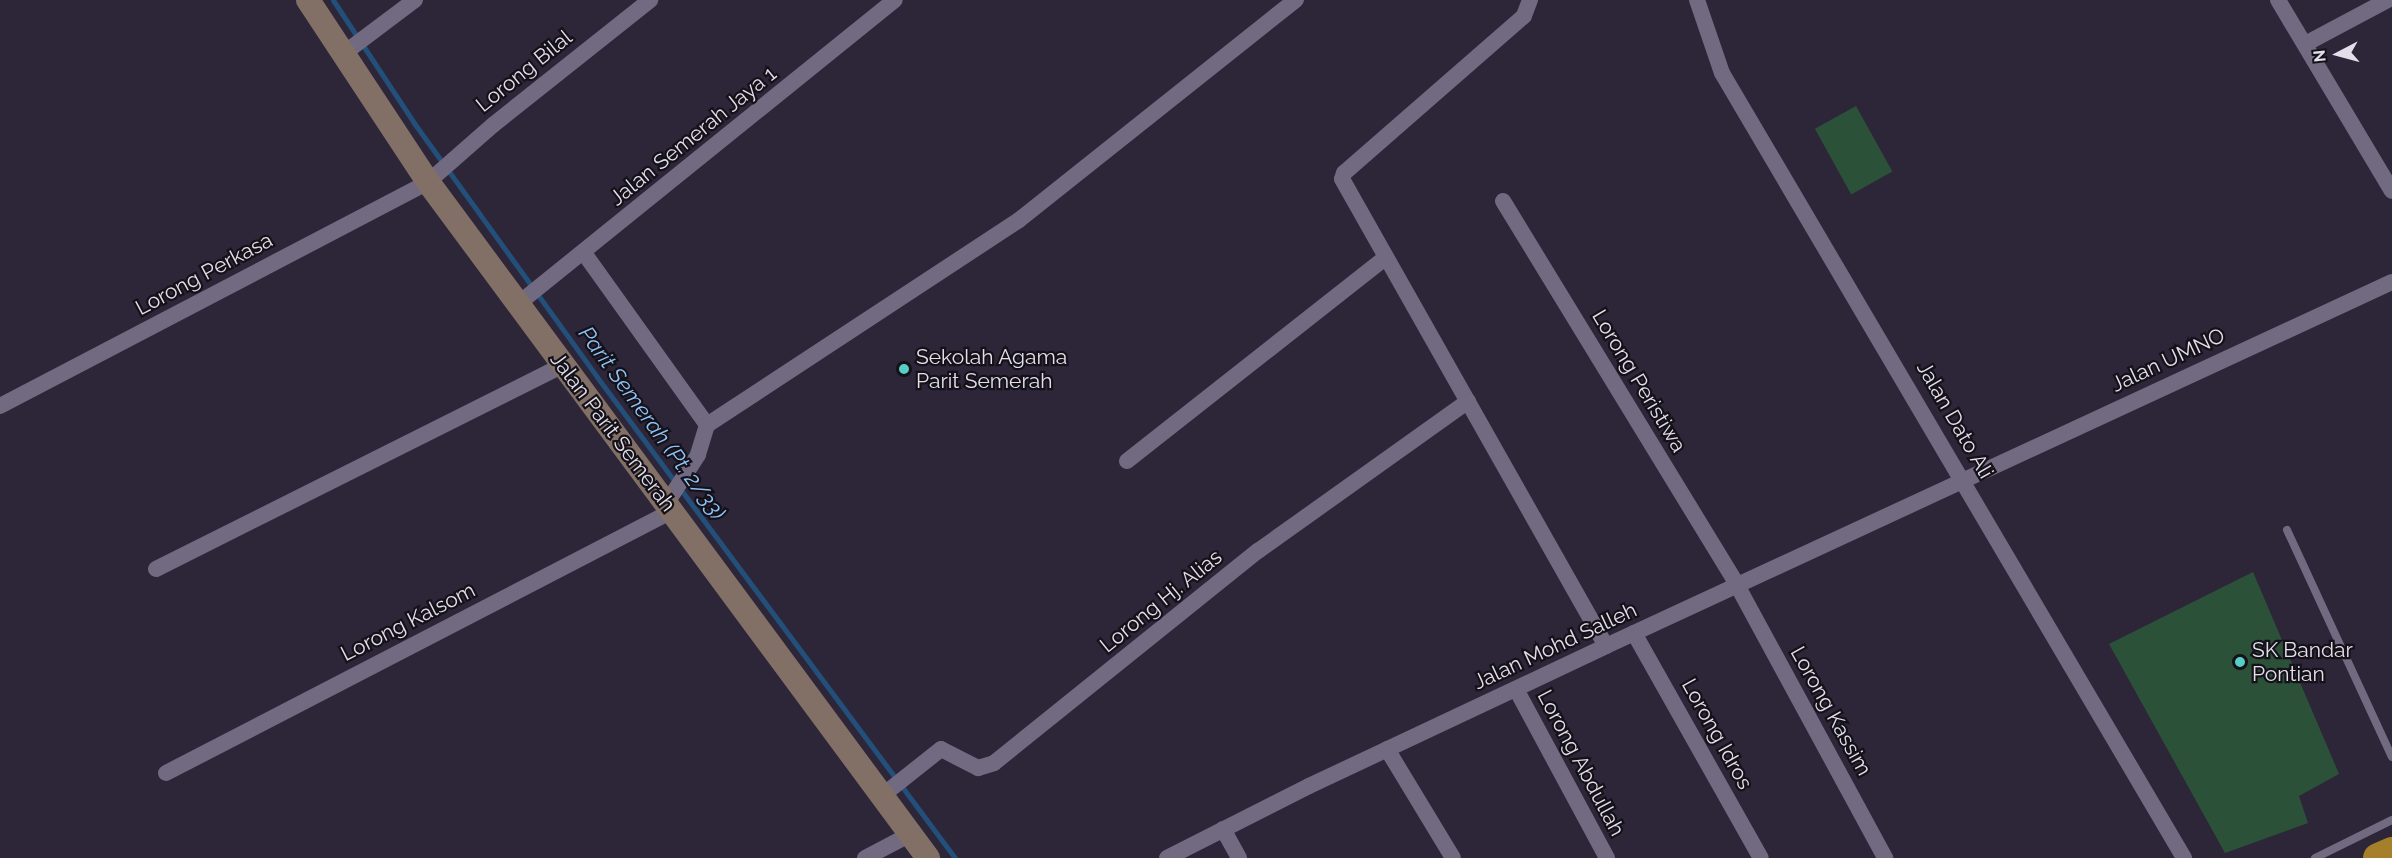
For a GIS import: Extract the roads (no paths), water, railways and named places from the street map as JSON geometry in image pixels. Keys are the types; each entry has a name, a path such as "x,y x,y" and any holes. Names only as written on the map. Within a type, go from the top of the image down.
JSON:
{"highway":[{"path":"2378,858 2392,852"}],"main road":[{"name":"Jalan Parit Semerah","path":"308,0 349,50 431,179 521,301 563,365 669,507 889,789 911,834 928,858"}],"street":[{"path":"349,50 415,0"},
{"name":"Lorong Bilal","path":"431,179 650,0"},
{"name":"Jalan Semerah Jaya 1","path":"521,301 545,279 584,253 895,0"},
{"path":"669,507 698,456 707,425 1019,220 1296,0"},
{"path":"1530,0 1524,16 1342,176 1385,258 1606,646"},
{"name":"Jalan Dato Ali","path":"1697,0 1722,72 1963,478 2184,858"},
{"path":"2278,0 2307,43 2392,191"},
{"path":"2307,43 2388,0"},
{"name":"Lorong Perkasa","path":"0,406 431,179"},
{"name":"Lorong Peristiwa","path":"1503,201 1737,585"},
{"path":"584,253 707,425"},
{"path":"1127,461 1385,258"},
{"name":"Jalan UMNO","path":"1963,478 2392,282"},
{"path":"156,569 563,365"},
{"name":"Lorong Hj. Alias","path":"889,789 940,750 978,768 994,763 1258,551 1468,401"},
{"name":"Jalan Mohd Salleh","path":"1167,858 1387,749 1963,478"},
{"name":"Lorong Kalsom","path":"166,773 669,507"},
{"name":"Lorong Kassim","path":"1737,585 1885,858"},
{"name":"Lorong Idros","path":"1634,633 1761,858"},
{"name":"Lorong Abdullah","path":"1516,689 1607,858"},
{"path":"1387,749 1453,858"},
{"path":"1223,829 1239,858"},
{"path":"865,858 911,834"}],"lane":[{"path":"2287,530 2392,757"},
{"path":"2315,858 2392,820"}],"waterway":[{"name":"Parit Semerah (Pt. 2/33)","path":"333,0 414,123 597,377 955,858"}],"place":[{"name":"Sekolah Agama Parit Semerah","path":"904,369"},
{"name":"SK Bandar Pontian","path":"2240,662"}]}
